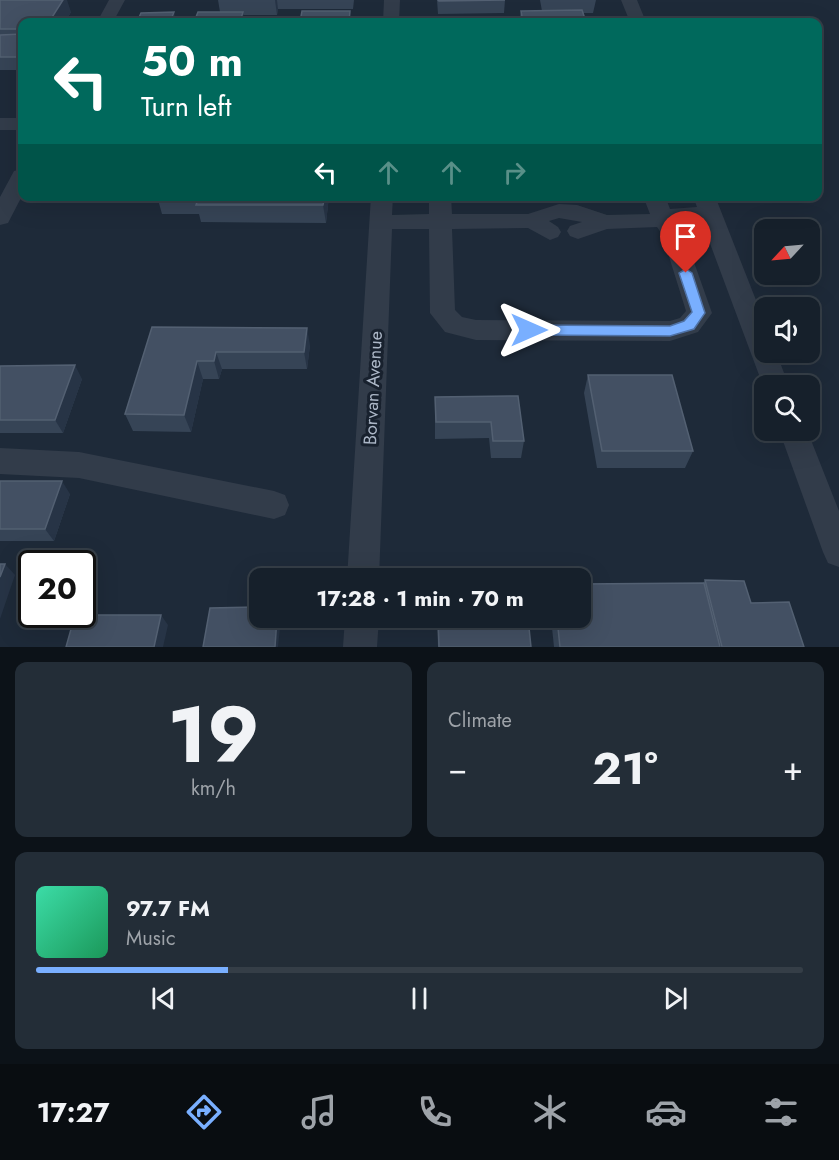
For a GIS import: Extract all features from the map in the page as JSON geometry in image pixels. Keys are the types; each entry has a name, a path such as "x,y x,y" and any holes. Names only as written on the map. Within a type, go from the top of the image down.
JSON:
{"street":[{"path":"107,18 117,0"},
{"path":"391,18 392,0"},
{"path":"629,0 636,18"},
{"path":"0,124 18,124"},
{"path":"0,218 18,184"},
{"path":"440,201 443,313 454,325 476,330 670,331 689,325 699,313 673,234 658,208"},
{"path":"658,208 678,215 707,205 772,375"},
{"path":"578,231 605,222 652,221 658,208"},
{"path":"382,209 439,222 541,226 546,211 575,211 605,222"},
{"name":"Borvan Avenue","path":"364,568 382,209"},
{"path":"797,441 839,552"},
{"path":"0,460 79,465 274,505"},
{"path":"360,647 361,628"}],"building":[{"path":"0,0 63,0 52,18 18,18 18,29 0,29"},
{"path":"438,0 505,0 439,1"},
{"path":"582,10 585,18 522,18 521,11"},
{"path":"302,11 350,11 349,18 301,18"},
{"path":"174,12 172,18 139,18 141,13"},
{"path":"198,12 243,12 241,18 196,18"},
{"path":"18,34 18,57 0,57 0,35"},
{"path":"198,201 324,201 323,205 196,205"},
{"path":"152,327 307,328 304,352 216,352 214,361 197,361 184,415 125,414"},
{"path":"75,365 55,420 0,420 0,366"},
{"path":"588,375 672,375 693,451 602,451"},
{"path":"518,396 524,441 493,441 491,422 436,422 435,397"},
{"path":"0,481 62,481 45,529 0,529"},
{"path":"0,564 5,564 0,577"},
{"path":"705,580 744,581 751,603 789,602 804,647 722,647"},
{"path":"704,583 720,647 560,647 558,628 591,628 591,584"},
{"path":"249,607 249,628 276,628 275,647 203,647 210,608"},
{"path":"96,615 161,615 154,647 66,647 71,628 96,628"},
{"path":"438,628 529,628 531,647 439,647"}],"route":[{"path":"529,330 670,331 689,325 699,313 686,273"}]}
